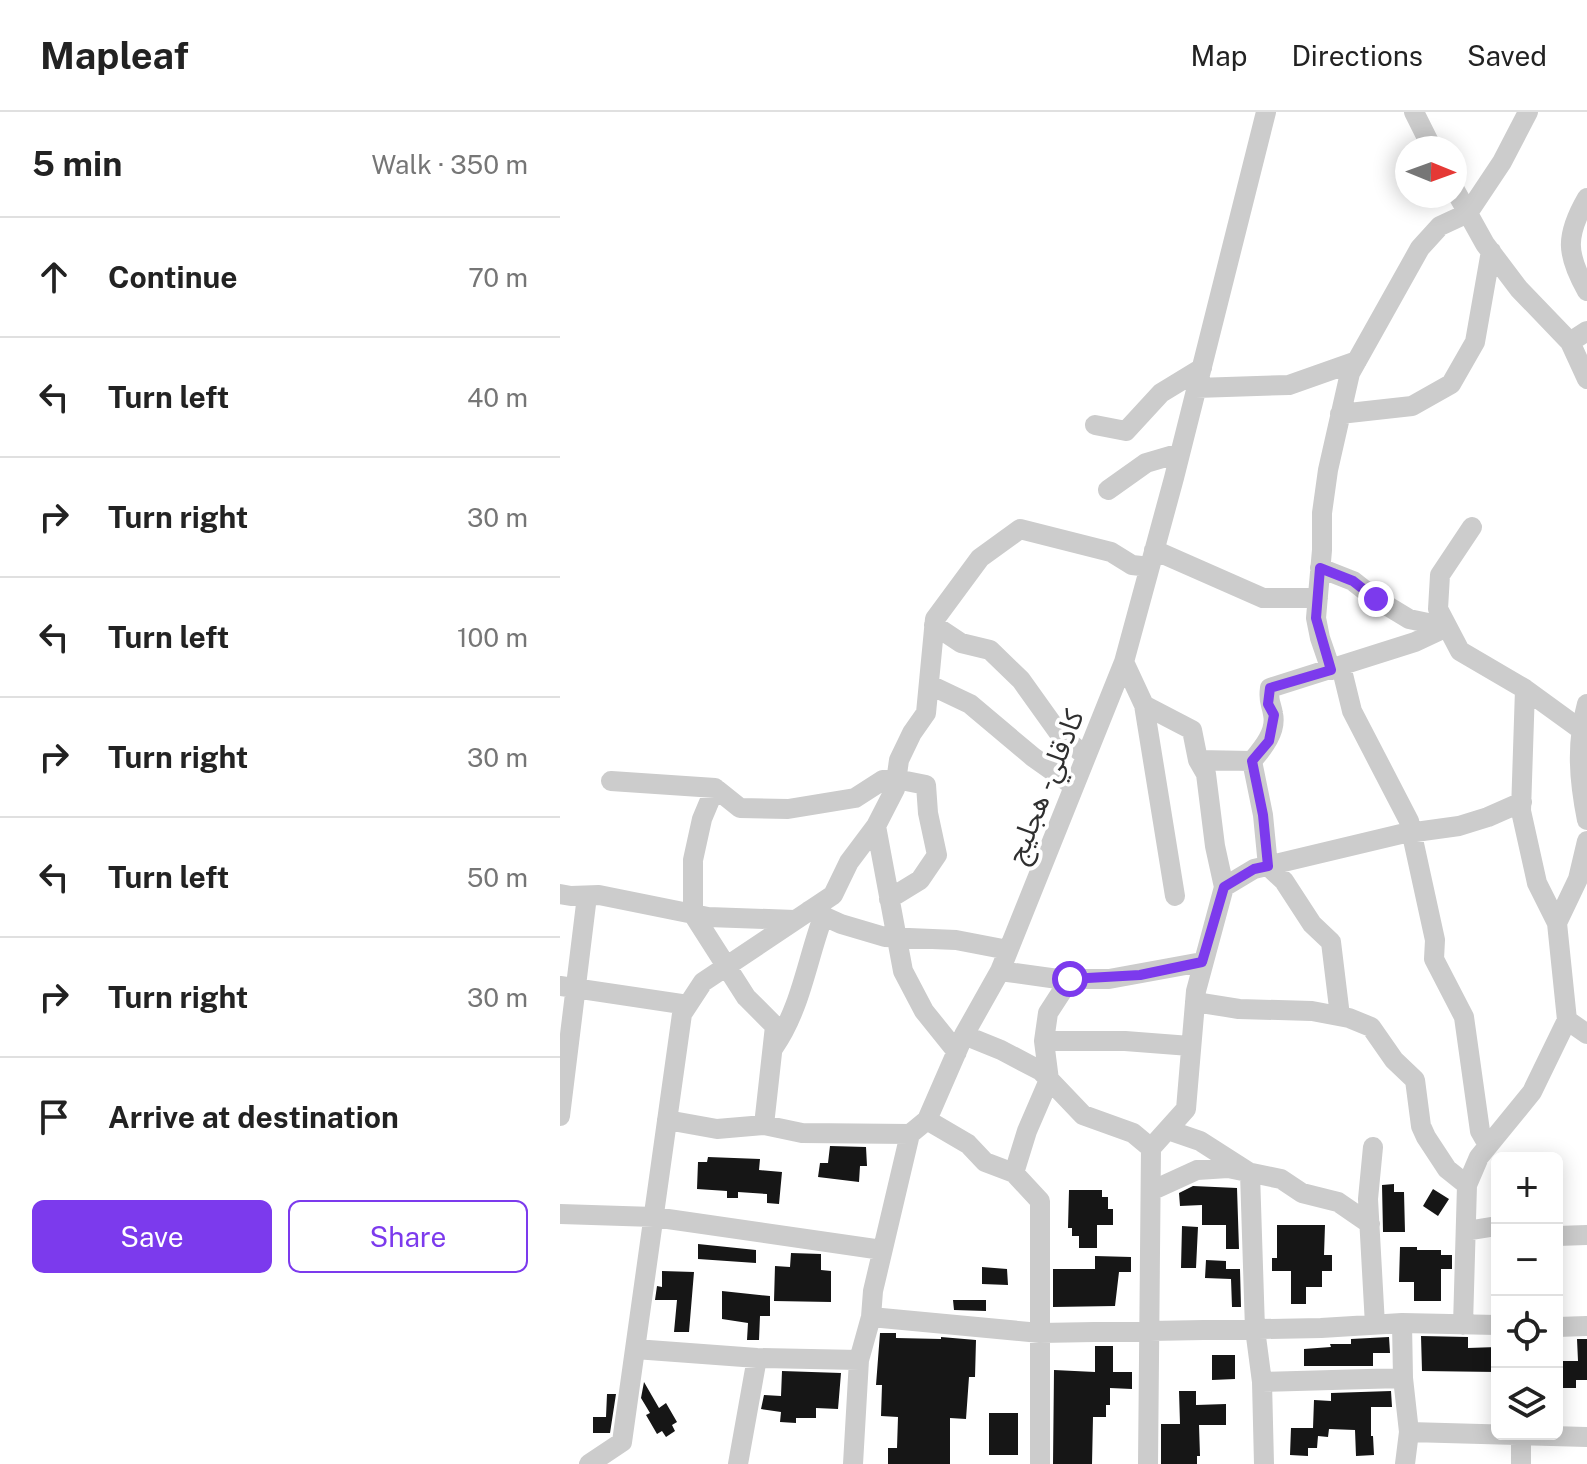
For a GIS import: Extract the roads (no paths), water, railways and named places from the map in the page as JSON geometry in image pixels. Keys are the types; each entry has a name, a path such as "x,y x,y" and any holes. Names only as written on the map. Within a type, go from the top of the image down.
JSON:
{"street":[{"name":"كادقلي - هجليج","path":"910,1134 927,1120 961,1044 1000,971 1124,662 1266,112"},
{"path":"1414,112 1426,136"},
{"path":"1488,1145 1480,1131 1464,1017 1434,959 1435,940 1409,821 1352,711 1336,668 1320,638 1316,618 1322,513 1350,373 1420,248 1440,226 1468,213 1502,162 1528,112"},
{"path":"1587,198 1577,215 1568,245 1575,270 1587,291"},
{"path":"1465,208 1519,289 1578,336 1587,379"},
{"path":"1340,414 1412,406 1451,384 1475,342 1491,251"},
{"path":"1095,425 1126,431 1161,393 1199,378 1289,385 1357,361"},
{"path":"1108,490 1146,463 1180,453"},
{"path":"1472,527 1440,575 1438,609 1447,627 1460,651 1525,689 1580,729"},
{"path":"589,1464 622,1442 682,1014 703,982 809,916 833,895 849,862 876,826 895,789 899,760 926,713 935,619 980,558 1020,529 1111,552 1132,565 1152,558 1263,598 1318,598"},
{"path":"1320,568 1353,581 1409,619 1447,627"},
{"path":"934,625 961,643 990,650 1021,680 1061,736 1086,756"},
{"path":"1252,761 1269,741 1274,715 1268,704 1270,688 1415,642 1447,627"},
{"path":"1124,662 1144,705 1175,896"},
{"path":"930,685 970,704 1033,757 1074,786"},
{"path":"1463,1325 1467,1185 1479,1157 1532,1092 1567,1020 1557,923 1537,883 1521,811 1525,689"},
{"path":"1587,704 1580,729 1579,778 1587,820"},
{"path":"1144,705 1192,730 1198,760 1206,774 1215,846 1224,887 1202,962 1195,1002 1186,1109 1151,1148 1148,1464"},
{"path":"1198,760 1252,761"},
{"path":"1252,761 1263,815 1268,866 1284,881 1312,924 1331,942 1340,1016"},
{"path":"611,781 715,788 740,808 788,809 855,798 883,780 896,779 926,785 937,855 920,880 889,899"},
{"path":"715,788 702,819 693,860 693,914 746,997 775,1026 764,1125"},
{"path":"1224,887 1254,869 1401,834 1459,826 1522,802"},
{"path":"876,826 903,971 924,1011 961,1044 1015,1057 1041,1071 1083,1115 1133,1133 1151,1148"},
{"path":"1557,923 1583,877 1587,841"},
{"path":"560,894 599,895 693,914 809,916 885,937 956,940 1008,950"},
{"path":"560,1116 569,987 587,896"},
{"path":"774,1047 787,1028 810,951 809,916"},
{"path":"1000,971 1070,979 1140,975 1202,962"},
{"path":"1014,1173 1027,1131 1049,1080 1044,1041 1048,1013 1070,979"},
{"path":"569,987 688,1005"},
{"path":"1195,1002 1239,1009 1312,1011 1340,1016 1371,1027 1394,1060 1415,1080 1421,1126 1426,1137 1447,1169 1467,1185"},
{"path":"1567,1020 1587,1034"},
{"path":"1044,1041 1125,1041 1190,1046"},
{"path":"667,1120 717,1129 764,1125 802,1133 910,1134 859,1360 853,1464"},
{"path":"927,1120 968,1144 985,1162 1014,1173 1040,1201 1040,1464"},
{"path":"1168,1130 1200,1141 1250,1173"},
{"path":"1373,1147 1368,1199 1375,1325"},
{"path":"1151,1191 1197,1170 1228,1168 1281,1179 1302,1193 1338,1202 1370,1224"},
{"path":"1250,1173 1255,1329 1262,1382 1264,1464"},
{"path":"560,1214 654,1217 882,1250"},
{"path":"1466,1231 1491,1227"},
{"path":"1563,1236 1587,1235"},
{"path":"871,1317 1040,1333 1402,1323 1491,1325"},
{"path":"1402,1323 1403,1378 1409,1432 1405,1464"},
{"path":"1563,1327 1587,1326"},
{"path":"635,1349 757,1358 859,1360"},
{"path":"738,1464 757,1358"},
{"path":"1262,1382 1403,1378"},
{"path":"1409,1432 1491,1436"},
{"path":"1563,1437 1587,1437"},
{"path":"1521,1440 1521,1464"}]}
